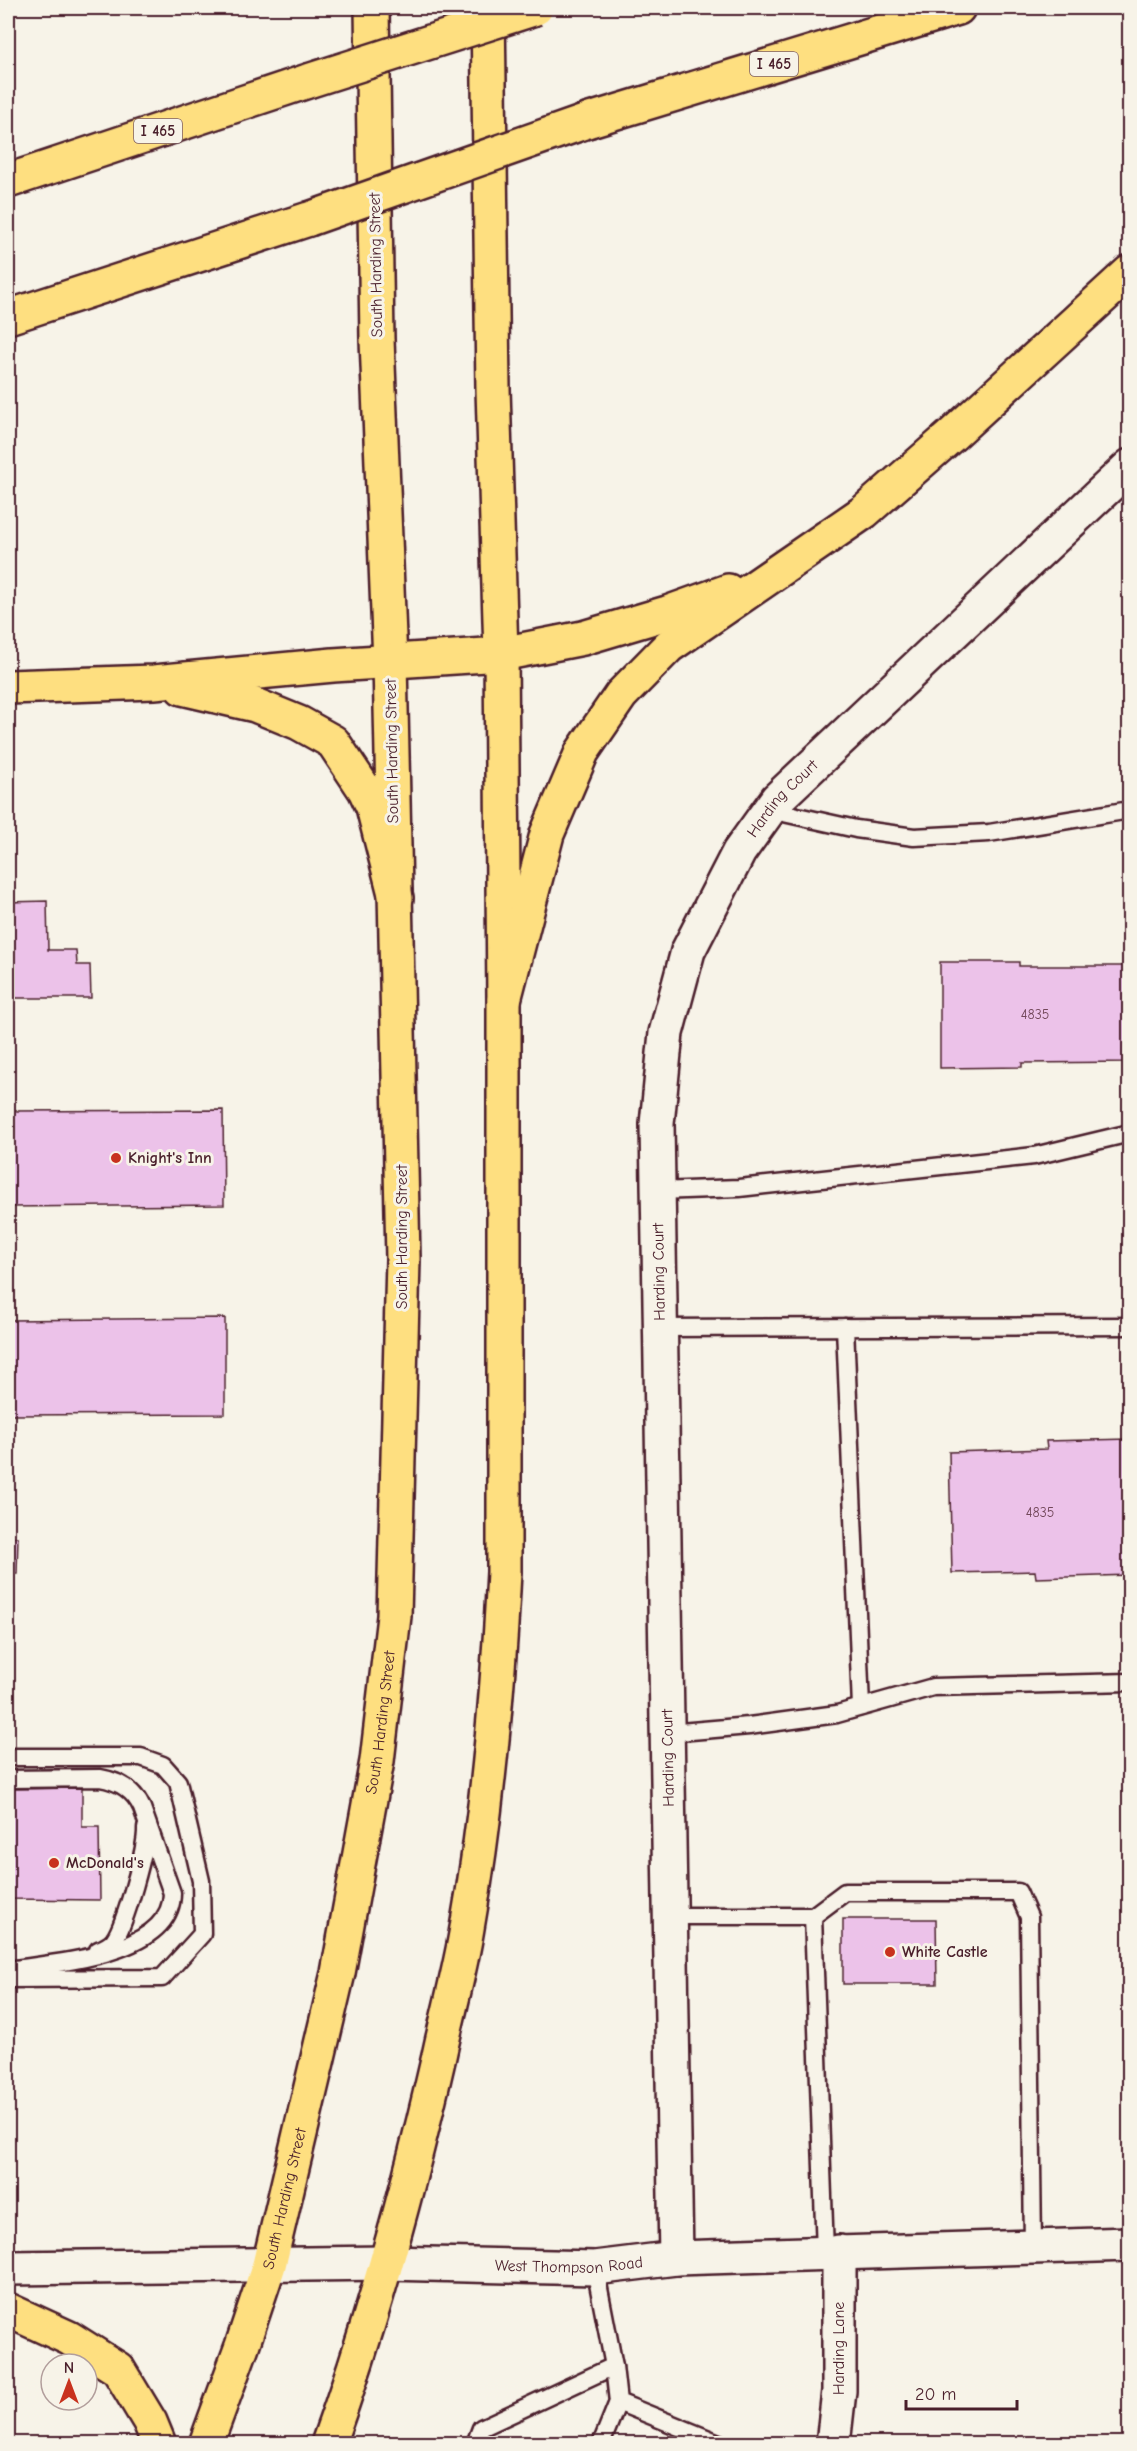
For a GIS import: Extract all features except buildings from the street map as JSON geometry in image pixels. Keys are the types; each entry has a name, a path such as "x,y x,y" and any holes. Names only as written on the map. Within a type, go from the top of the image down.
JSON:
{"main road":[{"name":"South Harding Street","path":"206,2444 269,2265 338,1973 377,1761 394,1616 403,1259 390,662 377,340 372,8"},
{"path":"328,2444 387,2263 425,2116 467,1929 494,1730 504,1572 504,1000 501,654 493,389 488,8"},
{"name":"I 465","path":"8,181 536,8"},
{"name":"I 465","path":"8,317 309,219 590,120 958,8"},
{"path":"504,1000 547,834 582,752 621,695 669,646 864,513 1130,272"},
{"path":"8,687 154,682 333,665 501,654 583,638 667,613 772,575"},
{"path":"154,682 255,705 299,723 333,742 365,790 373,807 396,898"},
{"path":"8,2310 69,2338 117,2369 150,2422 159,2444"}],"street":[{"name":"Harding Court","path":"676,2258 657,1124 666,1034 688,951 739,852 777,799 1130,466"},
{"name":"West Thompson Road","path":"8,2268 387,2263 596,2268 676,2258 1130,2244"},
{"name":"Harding Lane","path":"832,2252 839,2391 833,2444"}],"lane":[{"path":"770,810 856,830 914,837 989,833 1130,810"},
{"path":"658,1191 739,1188 1034,1156 1130,1133"},
{"path":"660,1328 1130,1326"},
{"path":"845,1327 861,1707"},
{"path":"668,1733 749,1726 837,1714 933,1687 1130,1682"},
{"path":"8,1757 141,1757 163,1765 178,1782 201,1881 202,1934 162,1978 8,1979"},
{"path":"8,1779 81,1777 108,1779 128,1788 137,1796 169,1879 172,1893 170,1910 158,1926 109,1953 8,1970"},
{"path":"72,1960 106,1946 116,1936 145,1849 146,1820"},
{"path":"670,1916 813,1916 845,1892 1018,1892 1029,1917 1033,2247"},
{"path":"813,1916 832,2252"},
{"path":"596,2268 614,2366 618,2402 601,2444"},
{"path":"476,2444 481,2428 614,2366"},
{"path":"618,2402 721,2444"}],"place":[{"name":"Knight's Inn","path":"116,1158"},
{"name":"McDonald's","path":"54,1863"},
{"name":"White Castle","path":"890,1952"}]}
